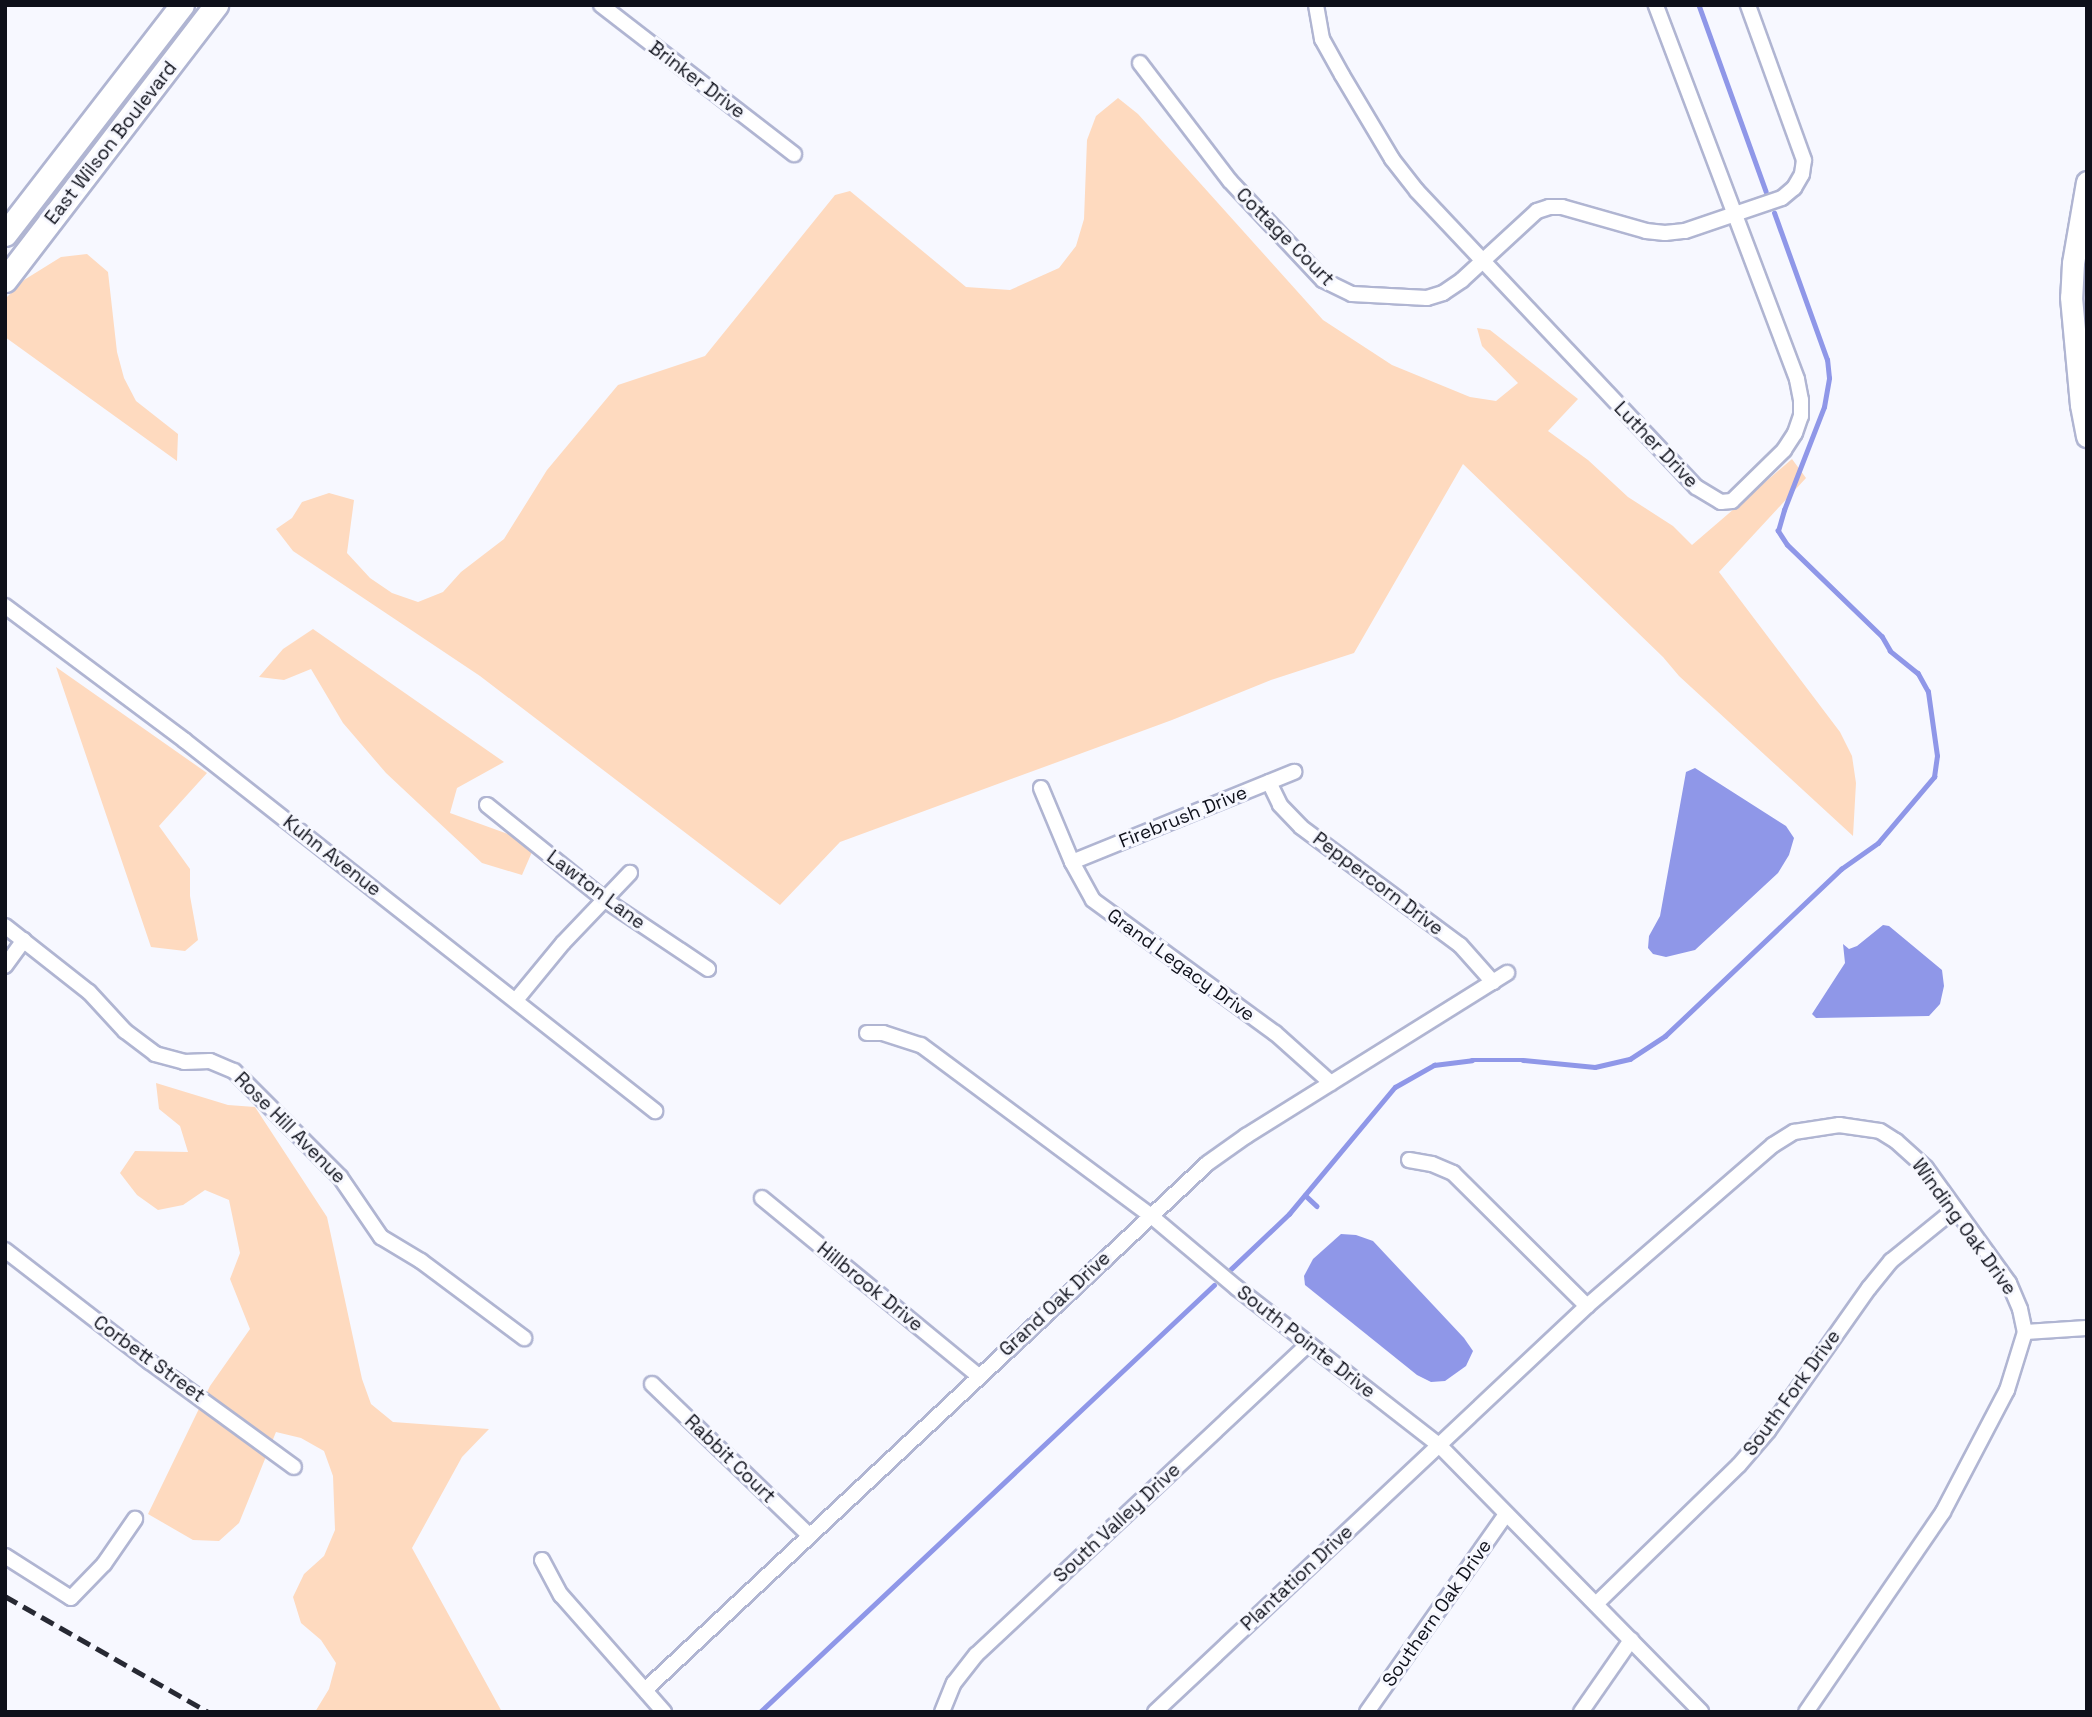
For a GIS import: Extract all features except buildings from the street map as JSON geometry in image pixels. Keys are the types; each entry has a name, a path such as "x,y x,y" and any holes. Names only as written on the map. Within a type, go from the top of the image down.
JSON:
{"main road":[{"name":"East Wilson Boulevard","path":"5,234 182,5"},
{"name":"East Wilson Boulevard","path":"5,280 216,5"},
{"path":"2087,182 2073,263 2071,297 2081,405 2087,436"}],"street":[{"name":"Brinker Drive","path":"601,5 794,154"},
{"name":"Luther Drive","path":"1316,5 1322,39 1392,159 1483,262 1696,487 1721,502 1732,501 1784,450 1798,425 1801,400 1797,379 1656,5"},
{"name":"Cottage Court","path":"1140,63 1230,181 1323,280 1336,289 1363,295 1427,298 1443,293 1483,262 1538,211 1549,207 1562,207 1646,231 1665,233 1685,231 1782,198 1794,188 1802,174 1804,160 1748,5"},
{"name":"Kuhn Avenue","path":"5,606 184,740 654,1111"},
{"name":"Firebrush Drive","path":"1072,862 1294,772"},
{"name":"Peppercorn Drive","path":"1269,782 1280,805 1301,827 1460,945 1493,982"},
{"name":"Grand Legacy Drive","path":"1041,788 1072,862 1093,900 1275,1033 1331,1083"},
{"name":"Lawton Lane","path":"487,806 604,900 708,970"},
{"path":"516,1000 563,943 630,873"},
{"name":"Rose Hill Avenue","path":"5,926 89,992 125,1031 155,1054 184,1062 210,1061 234,1071 346,1184 381,1237 429,1266 524,1338"},
{"path":"5,966 24,940"},
{"name":"Grand Oak Drive","path":"645,1690 1208,1163 1507,973"},
{"name":"South Pointe Drive","path":"867,1033 883,1032 921,1045 1150,1215 1308,1344 1439,1445 1701,1712"},
{"name":"Winding Oak Drive","path":"1439,1445 1587,1306 1773,1145 1803,1129 1839,1125 1880,1131 1896,1141 1926,1168 2009,1283 2020,1309 2025,1332"},
{"path":"1409,1160 1433,1164 1453,1173 1587,1306"},
{"name":"Hillbrook Drive","path":"762,1198 979,1376"},
{"name":"South Fork Drive","path":"1596,1604 1739,1465 1768,1432 1868,1288 1892,1261 1955,1209"},
{"name":"Corbett Street","path":"5,1250 150,1363 294,1467"},
{"path":"1806,1712 1942,1512 2007,1390 2025,1332 2087,1328"},
{"name":"South Valley Drive","path":"942,1712 954,1683 976,1655 1308,1344"},
{"name":"Rabbit Court","path":"652,1384 809,1535"},
{"name":"Plantation Drive","path":"1155,1712 1439,1445"},
{"name":"Southern Oak Drive","path":"1367,1712 1507,1514"},
{"path":"5,1556 71,1598 104,1563 135,1519"},
{"path":"542,1560 561,1595 664,1712"},
{"path":"1581,1712 1631,1640"}],"shaded area":[{"path":"1118,98 1138,114 1323,320 1392,365 1470,397 1496,401 1518,383 1482,346 1477,328 1490,330 1578,399 1548,431 1588,460 1628,497 1673,526 1692,545 1792,459 1806,478 1719,572 1840,732 1852,756 1856,783 1853,836 1679,676 1663,657 1463,464 1354,653 1271,680 1172,720 840,842 780,905 480,676 293,551 276,529 292,518 302,502 329,493 354,500 347,553 370,578 392,593 418,602 443,592 461,572 504,539 547,470 618,385 705,356 835,195 850,191 966,287 1010,290 1059,268 1076,246 1084,219 1087,140 1096,116"},
{"path":"87,254 108,272 117,352 124,378 136,401 178,434 177,461 5,337 5,299 24,280 61,257"},
{"path":"313,629 504,762 457,788 450,813 511,835 532,852 522,875 482,863 386,773 343,723 311,669 284,680 259,677 283,649"},
{"path":"56,667 207,773 159,826 190,869 190,896 198,940 185,951 151,947"},
{"path":"156,1083 228,1105 255,1107 327,1217 362,1379 371,1404 393,1422 489,1429 462,1457 412,1548 502,1712 315,1712 329,1689 336,1663 321,1640 301,1623 293,1597 304,1574 324,1556 335,1530 333,1476 324,1451 301,1438 276,1432 239,1523 219,1541 193,1540 148,1514 210,1386 250,1329 230,1279 240,1253 229,1200 205,1190 183,1205 158,1210 137,1195 120,1173 135,1151 188,1152 180,1126 159,1109"}],"water":[{"path":"1695,768 1786,826 1794,838 1789,855 1778,873 1695,950 1666,957 1653,954 1648,948 1649,936 1660,916 1686,772"},
{"path":"1883,925 1889,926 1942,970 1944,986 1940,1004 1929,1016 1816,1018 1812,1014 1845,963 1843,944 1849,949 1857,946"},
{"path":"1341,1234 1356,1235 1373,1241 1464,1338 1473,1351 1466,1366 1445,1381 1431,1382 1417,1375 1305,1285 1304,1276 1313,1259"}],"waterway":[{"path":"1699,5 1766,191"},
{"path":"1231,1269 1289,1214 1395,1087 1434,1065 1472,1060 1523,1060 1595,1067 1630,1059 1665,1036 1841,869 1878,843 1934,777 1937,756 1928,692 1918,674 1890,651 1882,637 1787,545 1778,531 1824,407 1829,378 1827,360 1774,213"},
{"path":"1305,1195 1317,1206"},
{"path":"760,1712 1214,1285"}],"railway":[{"path":"5,1596 208,1712"}]}
